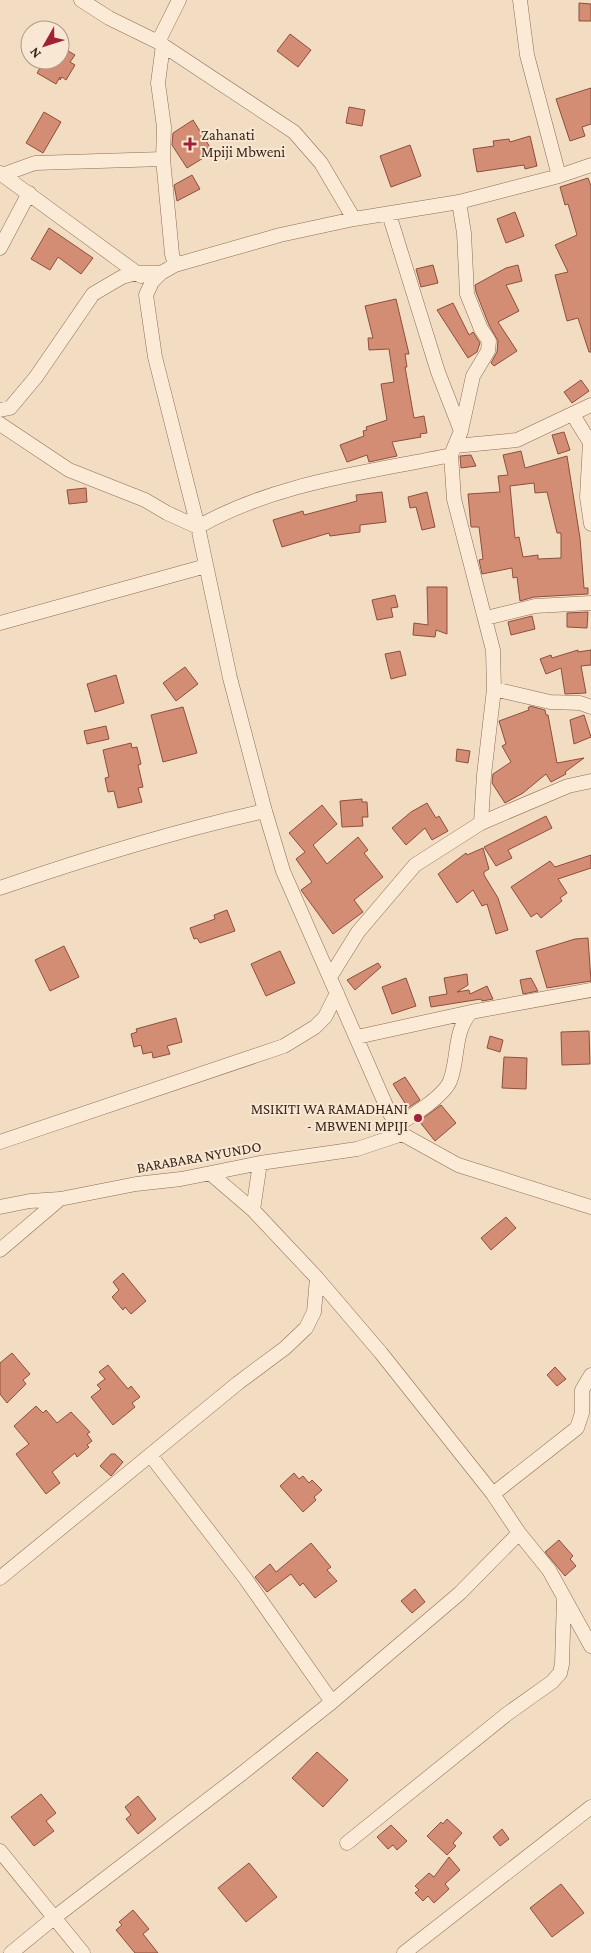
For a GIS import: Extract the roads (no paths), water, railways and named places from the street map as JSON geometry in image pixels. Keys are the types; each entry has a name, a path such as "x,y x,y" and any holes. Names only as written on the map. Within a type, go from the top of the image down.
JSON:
{"street":[{"path":"81,0 109,18 160,43 294,132 320,163 354,219"},
{"path":"175,265 172,254 163,159 164,127 158,83 160,43 179,0"},
{"path":"520,0 527,55 559,176"},
{"path":"1,174 35,163 163,159"},
{"path":"591,165 559,176 459,202 354,219 280,235 175,265 156,277 146,295 155,357 198,527 230,678 265,812 283,871 388,1110 400,1129 458,1165 591,1207"},
{"path":"1,174 136,273 156,277"},
{"path":"0,248 29,193"},
{"path":"459,202 464,233 467,294 481,329 489,342 488,351 473,376 462,431 453,451 454,500 493,650 494,688 484,775 481,823"},
{"path":"389,214 438,372 462,431"},
{"path":"136,273 122,278 92,294 36,377 5,409 3,426 69,470 145,500 167,513 198,527"},
{"path":"198,527 220,514 304,484 453,451 517,440 591,405"},
{"path":"572,415 590,443 586,496 591,524"},
{"path":"0,623 206,566"},
{"path":"486,618 535,606 591,603"},
{"path":"494,688 550,702 580,703 591,707"},
{"path":"330,977 358,932 415,865 481,823 568,786 591,781"},
{"path":"0,888 83,860 206,825 265,812"},
{"path":"357,1037 471,1012 591,990"},
{"path":"0,1142 284,1046 326,1017 337,993"},
{"name":"BARABARA NYUNDO","path":"0,1205 60,1199 136,1184 211,1174 260,1163 357,1149 400,1129 450,1083 462,1022 471,1012"},
{"path":"253,1210 260,1163"},
{"path":"211,1174 253,1210 317,1278 381,1353 493,1494 519,1533 549,1570 591,1646"},
{"path":"0,1250 60,1199"},
{"path":"0,1578 238,1383 285,1348 306,1328 314,1312 317,1278"},
{"path":"493,1494 577,1428 582,1413 582,1390 591,1375"},
{"path":"151,1456 245,1578 332,1702"},
{"path":"11,1953 332,1702 460,1593 519,1533"},
{"path":"347,1843 507,1714 552,1682 560,1673 562,1664 564,1597"},
{"path":"404,1953 591,1808"},
{"path":"0,1851 83,1953"}],"place":[{"name":"Zahanati Mpiji Mbweni","path":"190,144"},
{"name":"MSIKITI WA RAMADHANI - MBWENI MPIJI","path":"418,1118"}]}
